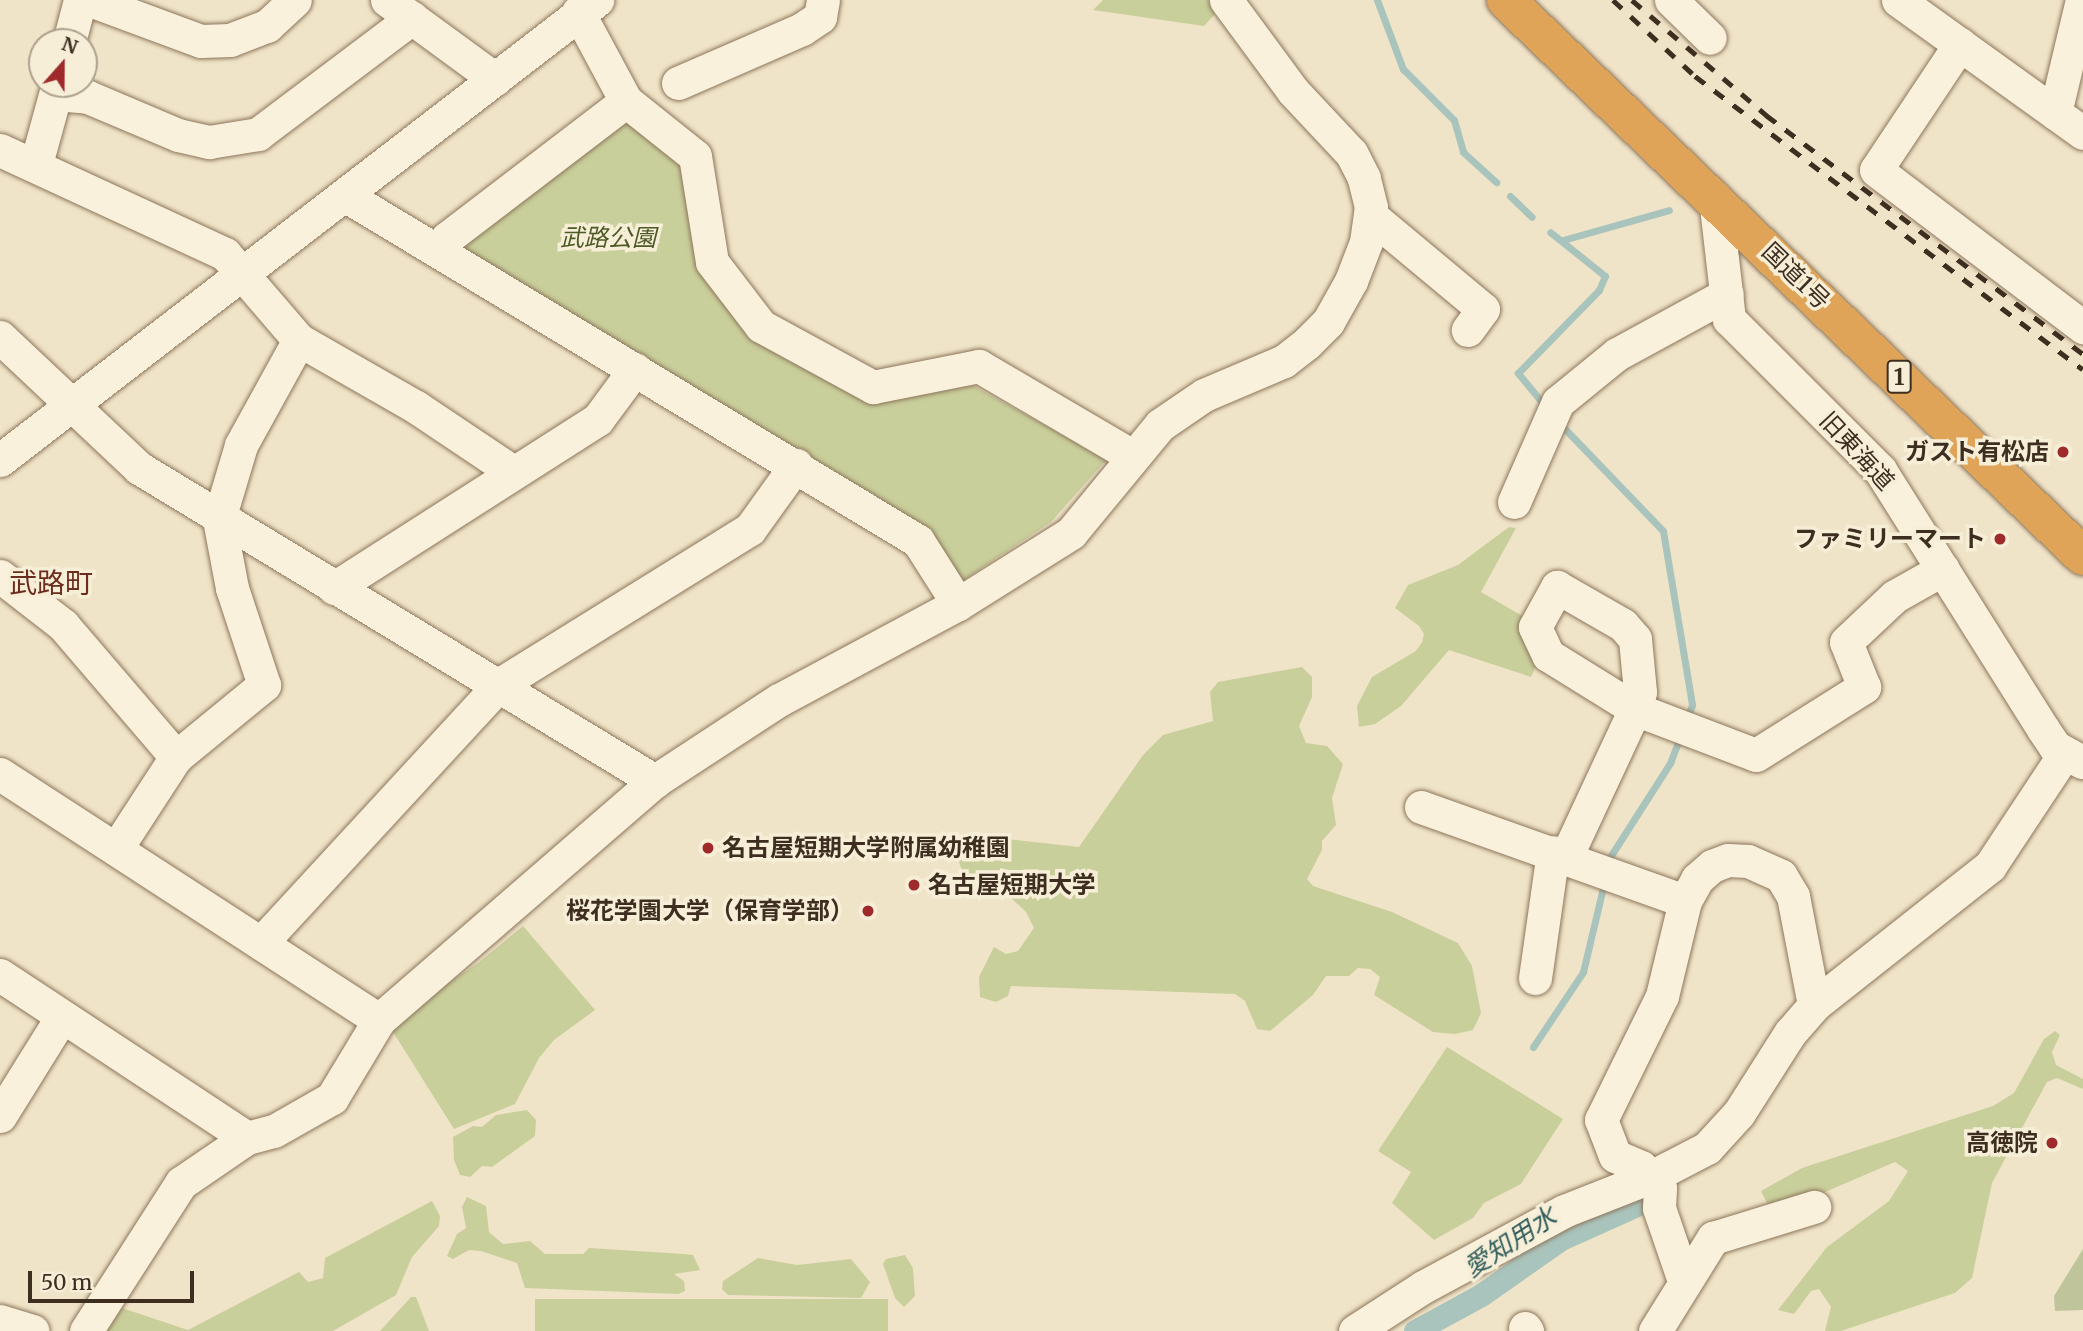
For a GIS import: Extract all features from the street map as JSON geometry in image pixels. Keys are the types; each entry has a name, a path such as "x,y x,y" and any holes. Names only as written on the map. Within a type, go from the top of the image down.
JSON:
{"highway":[{"name":"国道1号","path":"1506,0 1568,64 1716,198 2083,556"}],"street":[{"path":"73,28 80,0"},
{"path":"90,0 201,41 230,40 267,26 295,0"},
{"path":"678,83 802,29 820,17 822,0"},
{"path":"86,1331 181,1184 247,1138 274,1131 332,1098 379,1020 655,781 779,701 958,604 1072,533 1103,499 1131,455 1160,425 1204,395 1284,361 1328,322 1351,281 1366,242 1370,215 1364,178 1351,153 1293,91 1226,0"},
{"path":"1671,0 1710,38"},
{"path":"1898,0 2083,133"},
{"path":"2055,113 2082,0"},
{"path":"0,460 243,272 346,197 590,4 626,101 695,156 712,262 761,326 873,387 979,366 1131,455"},
{"path":"90,98 178,135 209,142 245,137 290,114 400,9 495,79"},
{"path":"1960,44 1876,170 2083,327"},
{"path":"36,164 54,98"},
{"path":"438,251 447,238 626,101"},
{"path":"0,150 36,164 225,254 299,340 416,407 513,472"},
{"path":"346,197 796,465 918,541 958,604"},
{"name":"旧東海道","path":"1716,198 1729,319 1880,470 2037,720 2073,758"},
{"path":"1370,215 1483,309 1468,330"},
{"path":"1514,502 1558,402 1617,354 1727,294"},
{"path":"0,337 139,468 334,588 500,684 655,781"},
{"path":"116,849 176,757 264,685 232,588 219,519 241,445 299,340"},
{"path":"334,588 598,419 635,369"},
{"path":"261,943 500,684 750,529 796,465"},
{"path":"1535,978 1560,855 1636,709 1756,755 1864,687 1846,642 1895,596 1943,569"},
{"path":"0,576 63,625 176,757"},
{"path":"1355,1331 1423,1287 1564,1211 1653,1177 1707,1148 1740,1113 1790,1033 1814,1005 1990,866 2073,758"},
{"path":"0,774 379,1020"},
{"path":"1421,807 1685,901"},
{"path":"1684,1281 1659,1208 1660,1188 1653,1177 1615,1156 1601,1120 1662,996 1685,901 1697,879 1728,860 1758,864 1781,876 1793,896 1814,1005"},
{"path":"0,975 61,1018 247,1138"},
{"path":"0,1116 61,1018"},
{"path":"1655,1331 1713,1238 1814,1207"},
{"path":"0,1321 32,1331"}],"green space":[{"path":"1103,0 1208,0 1215,14 1204,26 1093,10"},
{"name":"武路公園","path":"627,115 685,159 703,271 872,402 970,384 1107,459 1051,522 962,581 466,256 467,240"},
{"path":"1509,527 1516,528 1481,592 1524,617 1541,655 1531,677 1449,650 1401,706 1375,724 1359,727 1357,706 1372,677 1416,651 1422,642 1424,634 1419,626 1395,608 1408,585 1458,565"},
{"path":"1302,667 1312,677 1312,697 1299,726 1306,743 1327,746 1343,764 1332,798 1336,825 1322,841 1322,850 1307,879 1313,886 1392,912 1458,943 1472,966 1481,1013 1473,1030 1455,1034 1433,1032 1374,995 1380,977 1370,969 1358,968 1349,976 1326,976 1313,995 1270,1031 1257,1029 1245,1001 1235,994 1011,986 1008,996 996,1002 980,997 979,977 994,947 1006,954 1018,951 1034,928 1026,912 1007,894 967,884 959,862 964,850 984,852 998,838 1079,847 1143,755 1163,735 1213,721 1210,692 1218,682"},
{"path":"523,926 595,1010 554,1040 539,1058 515,1104 454,1129 393,1032 396,1018 478,963"},
{"path":"2055,1031 2060,1035 2052,1052 2056,1065 2083,1079 2083,1089 2057,1078 2047,1082 1992,1183 1972,1278 1955,1293 1841,1331 1825,1331 1831,1307 1819,1289 1811,1291 1794,1314 1778,1310 1827,1247 1889,1201 1908,1171 1895,1162 1790,1207 1769,1207 1761,1191 1802,1168 1993,1106 2014,1093 2044,1039"},
{"path":"1447,1047 1563,1119 1521,1184 1484,1203 1473,1218 1434,1240 1392,1203 1411,1172 1378,1151"},
{"path":"527,1110 536,1120 535,1136 492,1167 482,1166 470,1177 460,1175 454,1160 453,1137 473,1126 482,1127 496,1115"},
{"path":"467,1197 486,1206 489,1232 503,1244 530,1241 545,1254 583,1254 589,1248 693,1255 700,1270 674,1274 684,1281 685,1291 678,1294 525,1288 517,1263 481,1251 469,1250 453,1259 447,1256 457,1234 466,1228 462,1207"},
{"path":"432,1201 440,1216 439,1226 412,1257 396,1295 333,1331 104,1331 119,1307 188,1330 299,1272 308,1282 323,1278 325,1258"},
{"path":"2083,1249 2083,1310 2055,1311 2054,1296"},
{"path":"905,1255 913,1268 915,1296 904,1307 895,1298 883,1264 886,1259"},
{"path":"758,1258 797,1265 851,1259 870,1282 861,1298 728,1295 722,1289 723,1281"},
{"path":"411,1297 416,1297 429,1331 380,1331"},
{"path":"535,1299 888,1299 888,1331 535,1331"}],"waterway":[{"path":"1377,0 1403,69 1454,120 1463,152 1496,182"},
{"path":"1510,196 1532,217"},
{"path":"1563,240 1669,210"},
{"path":"1545,406 1518,373 1599,290 1605,276 1550,232"},
{"path":"1565,429 1663,531 1692,705 1688,716"},
{"path":"1610,857 1670,763 1680,737"},
{"path":"1533,1047 1583,972 1604,883"},
{"name":"愛知用水","path":"1415,1331 1481,1295 1561,1239 1637,1205"}],"railway":[{"path":"1613,0 1695,76 2083,369"},
{"path":"1632,0 1766,115 2083,354"}],"place":[{"name":"ガスト有松店","path":"2063,452"},
{"name":"ファミリーマート","path":"2000,539"},
{"name":"名古屋短期大学附属幼稚園","path":"708,848"},
{"name":"名古屋短期大学","path":"914,885"},
{"name":"桜花学園大学（保育学部）","path":"868,911"},
{"name":"高徳院","path":"2052,1143"}],"district":[{"name":"武路町","path":"51,583"}]}
